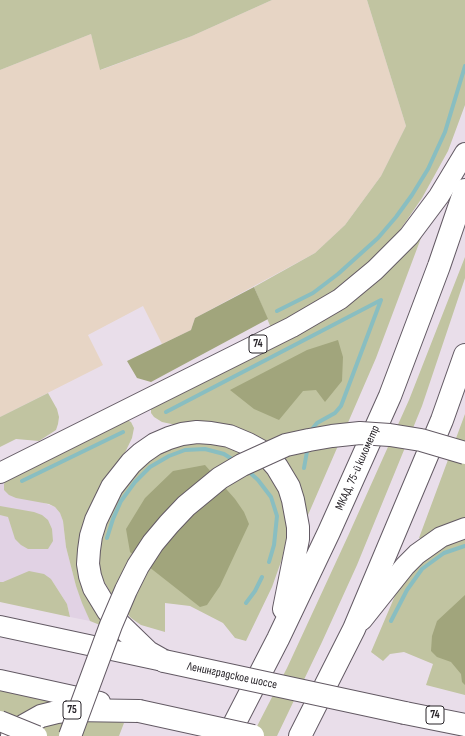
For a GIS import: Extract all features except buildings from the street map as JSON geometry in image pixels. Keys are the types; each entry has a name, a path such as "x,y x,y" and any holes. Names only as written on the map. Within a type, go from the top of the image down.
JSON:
{"highway":[{"name":"МКАД, 75-й километр","path":"228,736 278,639 330,532 390,396 439,266 465,190"},
{"path":"300,736 354,629 442,420 465,355"},
{"path":"164,661 148,652 119,624 108,611 94,588 90,576 88,550 96,520 112,488 121,476 142,453 155,444 182,434 197,432 211,433 229,436 248,444 259,450 270,459 283,476 289,487 296,514 298,540 278,639"},
{"path":"70,736 111,625 138,566 153,543 178,515 203,491 220,478 242,465 286,445 332,436 360,433 390,435 421,440 465,454"},
{"name":"Ленинградское шоссе","path":"164,661 465,725"},
{"name":"75","path":"12,736 25,725 41,716 57,712 72,710 139,711"},
{"path":"139,711 253,736"}],"main road":[{"name":"74","path":"0,472 292,327 340,299 375,270 410,236 439,196 465,153"},
{"path":"354,629 405,566 417,554 441,537 465,528"},
{"name":"Ленинградское шоссе","path":"0,626 164,661"},
{"path":"0,680 139,711"},
{"path":"306,736 318,701"},
{"name":"74","path":"405,713 465,717"},
{"path":"0,721 38,736"}],"shaded area":[{"path":"272,0 367,0 406,126 381,176 345,225 315,253 195,318 191,330 162,344 143,306 88,335 103,365 0,417 0,70 91,34 101,70 192,36"},
{"path":"10,474 41,502 55,507 60,513 63,521 66,547 76,586 90,621 70,617 67,604 51,579 0,582 0,479"}],"green space":[{"path":"0,0 272,0 192,36 100,70 91,34 0,70"},
{"path":"367,0 465,0 465,105 448,151 422,198 398,233 369,264 342,287 271,328 254,287 315,253 345,225 381,176 406,126"},
{"path":"424,230 376,358 308,515 305,513 290,471 176,425 162,422 151,413 151,408 236,365"},
{"path":"465,257 465,278 422,406 357,565 277,736 252,736 287,668 409,400"},
{"path":"254,287 268,319 151,382 137,378 127,361 191,330 195,318"},
{"path":"338,340 343,357 342,381 325,402 316,390 303,391 279,420 254,409 230,390 307,350"},
{"path":"48,393 57,409 59,417 56,430 39,441 16,439 0,447 0,417"},
{"path":"465,414 465,519 422,539 419,538"},
{"path":"125,419 131,422 134,428 132,438 120,463 91,507 105,627 90,621 82,603 66,547 63,521 60,513 55,507 49,504 16,498 9,495 4,490 4,484 6,480"},
{"path":"212,441 252,455 275,480 287,514 287,536 282,559 272,587 246,641 235,638 223,623 190,606 165,603 165,632 141,625 131,618 115,600 102,578 96,563 102,527 115,497 136,468 172,445"},
{"path":"205,465 235,499 244,512 249,524 220,586 207,605 200,607 130,552 126,529 145,498 173,471"},
{"path":"0,506 34,512 42,515 48,520 52,529 53,541 48,549 28,549 21,545 15,539 8,517 0,515"},
{"path":"465,537 465,695 426,685 433,664 404,652 390,654 383,661 371,652 397,591 415,567 433,552"},
{"path":"29,571 44,574 51,579 67,604 70,617 0,602 0,582"},
{"path":"465,595 465,685 462,682 461,674 451,662 437,657 431,651 432,636 437,621"},
{"path":"0,688 62,701 22,716 0,734"},
{"path":"99,718 124,723 119,736 20,736 33,726"}],"waterway":[{"path":"277,311 313,293 338,274 378,238 396,217 428,169 445,132 465,66"},
{"path":"166,412 381,300 341,406 335,413 317,423 312,432"},
{"path":"22,481 123,432"},
{"path":"304,468 308,446"},
{"path":"107,538 121,501 135,482 150,467 169,456 185,450 205,449 224,454 235,461"},
{"path":"247,470 258,480 271,497 277,516 274,545 269,562"},
{"path":"391,621 407,590 422,569 444,553 465,546"},
{"path":"246,603 255,591 262,577"}]}
